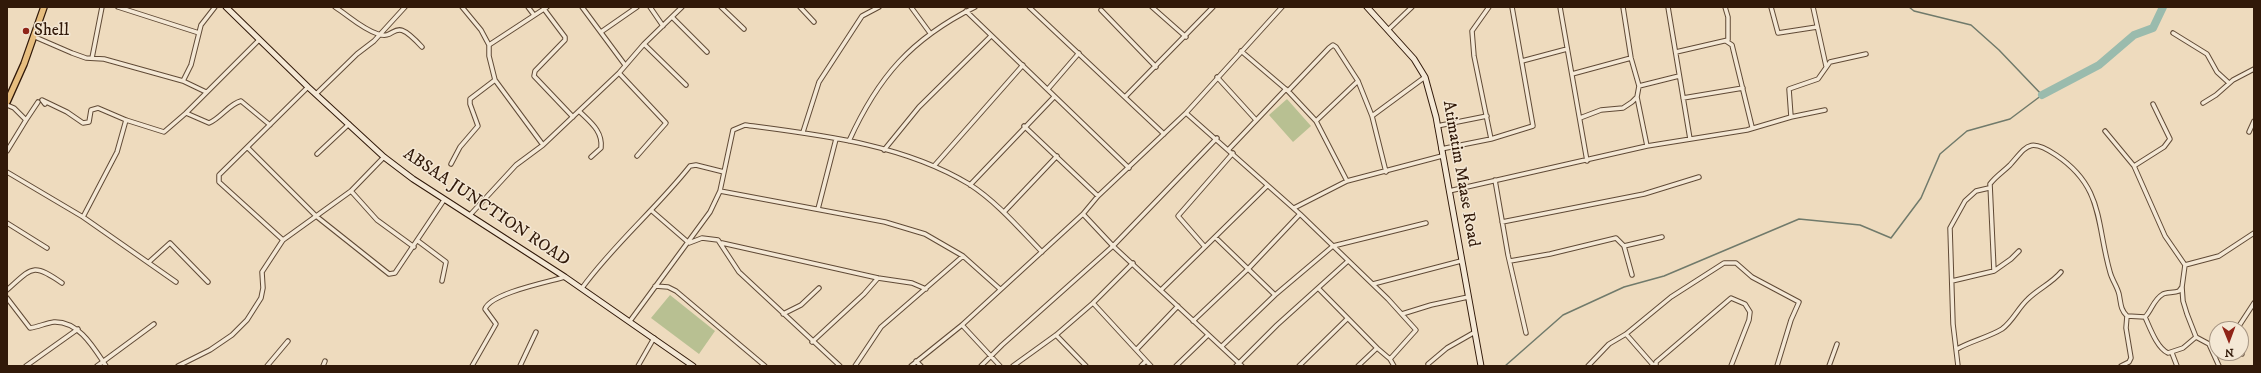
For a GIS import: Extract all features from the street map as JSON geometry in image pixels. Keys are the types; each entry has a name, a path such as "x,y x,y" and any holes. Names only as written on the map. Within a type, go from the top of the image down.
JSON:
{"main road":[{"path":"7,102 35,37 44,7"}],"street":[{"path":"92,58 102,7"},
{"path":"118,7 199,33"},
{"path":"183,82 191,65 199,33 204,21 215,7"},
{"path":"335,7 366,29 379,35 387,35 396,29 403,29 410,33 422,47"},
{"path":"316,94 379,35 405,7"},
{"path":"462,7 481,30 489,45 489,56 496,80 543,144"},
{"path":"528,7 534,16"},
{"path":"582,7 625,66"},
{"path":"601,32 637,7"},
{"path":"650,7 663,26"},
{"path":"470,215 516,165 543,144 573,117 619,73 644,44 673,18 682,7"},
{"path":"721,7 744,30"},
{"path":"800,7 814,22"},
{"path":"802,132 818,82 862,16 879,7"},
{"path":"911,7 930,33"},
{"path":"849,141 864,109 900,59 930,33 975,7"},
{"path":"1029,7 1164,134"},
{"path":"1152,7 1186,37"},
{"path":"1125,97 1186,37 1213,7"},
{"path":"911,366 962,325 1083,214 1098,196 1186,113 1281,7"},
{"name":"Atimatim Maase Road","path":"1367,7 1407,49 1425,77 1437,126 1481,366"},
{"path":"1389,29 1412,7"},
{"path":"1489,7 1472,31 1474,56 1491,139"},
{"path":"1441,149 1491,139 1533,126 1512,7"},
{"path":"1560,7 1587,161"},
{"path":"1623,7 1631,58 1639,86 1637,96 1647,146"},
{"path":"1668,7 1690,139"},
{"path":"1676,52 1726,41 1730,37 1728,17 1724,7"},
{"path":"1771,7 1778,33 1817,27"},
{"path":"1813,7 1826,66"},
{"name":"ABSAA JUNCTION ROAD","path":"228,8 308,87 384,157 444,200 470,215 582,288 693,366"},
{"path":"489,45 546,8 565,37 565,40 535,71 534,76 573,117"},
{"path":"1101,10 1156,67"},
{"path":"966,11 1129,168"},
{"path":"673,18 707,52"},
{"path":"2174,33 2207,54 2217,72 2229,83"},
{"path":"884,150 897,132 919,107 992,36"},
{"path":"35,37 72,53 109,60 183,82 206,92"},
{"path":"45,104 42,100 67,112 83,123 89,122 91,110 94,108 164,132 186,113 259,40"},
{"path":"1726,41 1732,45 1752,127"},
{"path":"644,44 686,85"},
{"path":"1229,149 1256,120 1333,45 1358,81 1372,116 1386,172"},
{"path":"1522,61 1567,48"},
{"path":"1241,51 1287,90 1316,121 1347,181"},
{"path":"1048,89 1079,53"},
{"path":"1791,117 1789,89 1818,80 1826,66 1835,61 1866,54"},
{"path":"1572,74 1631,58"},
{"path":"934,166 1023,65"},
{"path":"2203,103 2216,95 2229,83 2254,69"},
{"path":"619,73 666,123 637,156"},
{"path":"1639,86 1679,76"},
{"path":"1217,77 1256,120"},
{"path":"1372,116 1425,77"},
{"path":"451,164 460,147 478,126 470,104 470,99 496,80"},
{"path":"1316,121 1358,81"},
{"path":"282,240 219,182 219,175 308,87"},
{"path":"1683,98 1743,88"},
{"path":"1580,118 1601,110 1623,108 1632,102 1637,96"},
{"path":"970,185 1024,126 1054,97"},
{"path":"186,113 209,123 240,101 270,125"},
{"path":"7,150 38,102"},
{"path":"2134,166 2164,147 2170,140 2153,104"},
{"path":"7,105 20,113 26,120"},
{"path":"1449,191 1587,161 1647,146 1752,127 1825,110"},
{"path":"579,111 596,129 600,136 601,148 591,158"},
{"path":"1186,113 1217,138 1267,186 1294,208 1373,284 1416,330 1390,359"},
{"path":"1437,126 1456,120 1487,116"},
{"path":"84,217 116,152 126,120"},
{"path":"2249,132 2254,121"},
{"path":"317,154 349,124"},
{"path":"630,321 689,243 710,212 720,191 733,130 738,126 745,125 802,132 849,141 918,159 970,185 1004,212 1042,252"},
{"path":"1024,126 1098,196"},
{"path":"2105,130 2134,166 2165,236 2185,265 2182,287 2183,301 2196,337 2208,344 2219,366"},
{"path":"982,366 1002,345 1114,246 1217,138"},
{"path":"818,209 836,139"},
{"path":"1994,271 1992,214 1989,188 1995,177 2004,172 2027,146 2034,145 2044,148 2065,161 2084,181 2093,198 2101,222 2110,273 2119,294 2120,305 2127,316 2126,328 2131,358 2129,362 2120,366"},
{"path":"248,148 316,216 389,274 395,273 414,247 444,200"},
{"path":"1205,247 1178,216 1233,153"},
{"path":"1004,212 1057,156"},
{"path":"1294,208 1347,181 1386,172 1442,156"},
{"path":"178,366 210,350 232,335 247,320 261,298 263,288 262,272 282,240 351,190 384,157"},
{"path":"582,288 613,250 652,211 690,166 696,165 724,172"},
{"path":"7,172 84,217 176,282"},
{"path":"1502,222 1644,194 1699,177"},
{"path":"1495,180 1502,222 1526,332"},
{"path":"1161,290 1267,186"},
{"path":"1958,366 1950,234 1953,221 1965,201 1976,191 1989,188"},
{"path":"351,190 377,220 414,247"},
{"path":"720,191 885,222 925,234 963,256 1000,289"},
{"path":"652,211 689,243"},
{"path":"1083,214 1114,246 1208,335 1222,346 1239,365 1277,326 1348,261"},
{"path":"1193,321 1249,268 1300,214"},
{"path":"7,223 47,248"},
{"path":"1222,346 1275,295 1333,246 1426,223"},
{"path":"2185,265 2219,256 2254,233"},
{"path":"1216,237 1275,295"},
{"path":"1624,246 1662,237"},
{"path":"689,243 709,238 722,243 878,278 912,283 926,289"},
{"path":"1510,261 1550,254 1616,238 1624,246 1632,275"},
{"path":"418,241 446,262 442,280"},
{"path":"722,243 739,272 812,342 840,366"},
{"path":"149,262 168,244 172,244 208,282"},
{"path":"1952,282 1994,271 2011,259 2019,251"},
{"path":"855,366 882,327 963,256"},
{"path":"1373,284 1461,261"},
{"path":"1013,366 1056,335 1093,303 1133,263"},
{"path":"1588,366 1609,344 1626,334 1671,297 1724,263 1736,263 1752,277 1799,302 1791,320 1777,366"},
{"path":"7,290 31,269 36,268 62,283"},
{"path":"1957,349 1973,340 2002,329 2011,321 2028,298 2056,279 2061,272"},
{"path":"472,366 496,324 485,307 494,300 517,290 565,277"},
{"path":"812,342 864,294 878,278"},
{"path":"655,286 668,287 676,291 765,366"},
{"path":"2145,317 2154,302 2160,296 2164,293 2179,291 2182,287"},
{"path":"783,314 801,305 819,288"},
{"path":"1319,289 1347,319 1390,359 1394,366"},
{"path":"1402,314 1431,305 1468,297"},
{"path":"7,298 30,328 55,322 67,324 78,329 106,366"},
{"path":"1626,334 1655,366 1656,362 1731,298 1745,304 1750,312 1749,320 1731,366"},
{"path":"1093,303 1137,349 1151,366"},
{"path":"2242,321 2254,303"},
{"path":"1137,349 1178,306"},
{"path":"2127,316 2145,317"},
{"path":"2145,317 2165,351 2172,353 2183,348 2196,337"},
{"path":"1299,366 1347,319"},
{"path":"97,366 154,324"},
{"path":"962,325 1000,366"},
{"path":"26,366 78,329"},
{"path":"520,366 536,332"},
{"path":"1428,364 1447,348 1475,332"},
{"path":"1056,335 1085,366"},
{"path":"1176,366 1208,335"},
{"path":"638,366 654,338"},
{"path":"267,366 288,341"},
{"path":"1829,366 1837,344"},
{"path":"1358,366 1377,348"},
{"path":"2172,353 2177,366"},
{"path":"1141,366 1146,361"},
{"path":"323,366 325,362"},
{"path":"916,362 920,366"}],"green space":[{"path":"1287,99 1311,126 1293,142 1269,115"},
{"path":"670,295 715,331 699,354 651,318"}],"waterway":[{"path":"1505,366 1563,315 1624,287 1664,276 1799,219 1860,225 1891,238 1921,198 1940,154 1967,131 2010,119 2042,95 1999,50 1971,25 1914,11 1909,7"},
{"path":"2042,95 2099,65 2134,35 2153,28 2163,7"}],"place":[{"name":"Shell","path":"26,31"}]}
